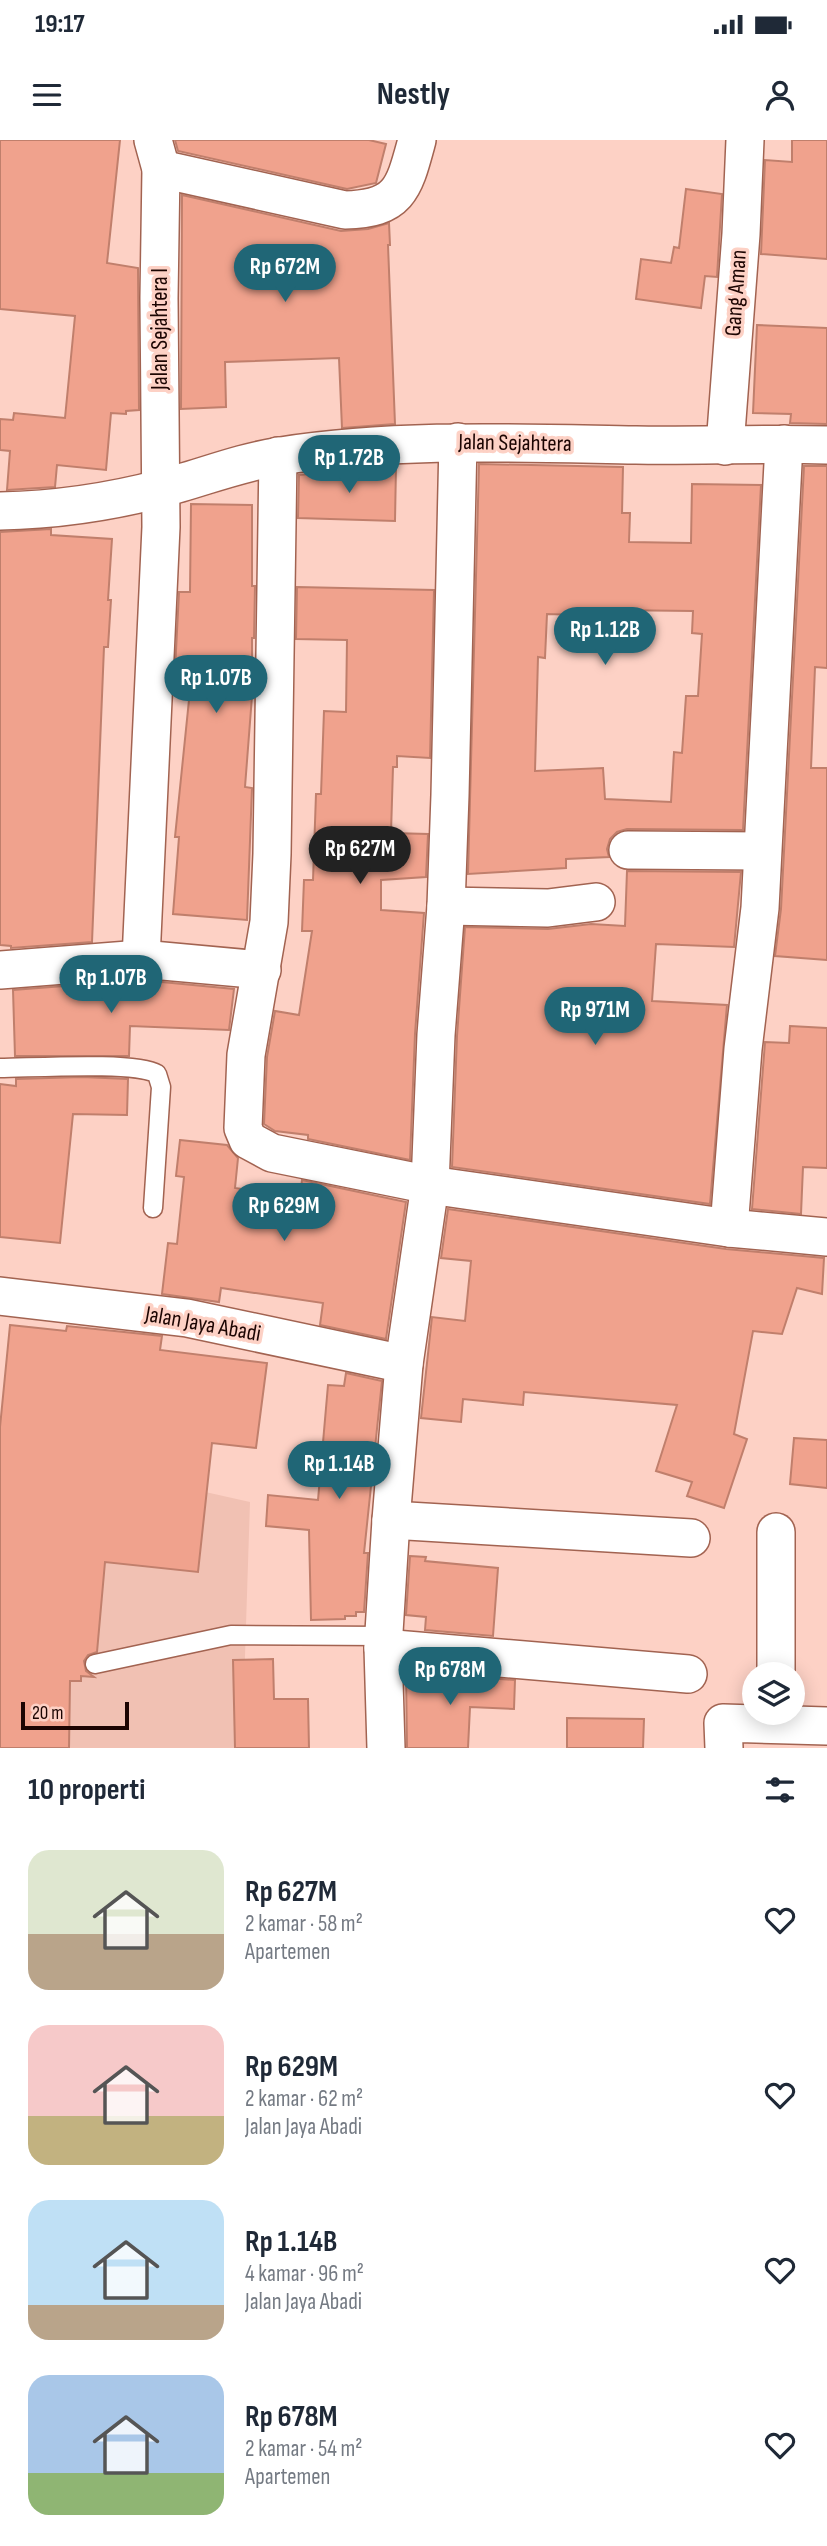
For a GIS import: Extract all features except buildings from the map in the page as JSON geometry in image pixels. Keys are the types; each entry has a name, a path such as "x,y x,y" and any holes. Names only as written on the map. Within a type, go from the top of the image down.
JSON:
{"street":[{"path":"157,154 345,210 371,209 395,197 407,174 416,140"},
{"name":"Gang Aman","path":"724,446 741,234 745,140"},
{"name":"Jalan Sejahtera I","path":"141,959 161,527 157,154"},
{"path":"386,1748 383,1642 391,1520 404,1364 430,1185 436,1035 446,906 458,442"},
{"name":"Jalan Sejahtera","path":"0,511 54,509 159,489 278,456 386,445 458,442 827,445"},
{"path":"729,1228 743,1049 760,908 784,444"},
{"path":"278,456 272,854 269,922 246,1055 243,1128 248,1140 272,1153 430,1185 729,1228 827,1237"},
{"path":"628,850 762,851"},
{"path":"446,906 548,908 596,902"},
{"path":"0,970 141,959 262,970"},
{"name":"Jalan Jaya Abadi","path":"0,1296 187,1318 404,1364"},
{"path":"391,1520 691,1538"},
{"path":"776,1532 776,1662"},
{"path":"383,1642 688,1674"},
{"path":"724,1748 723,1723 742,1722"},
{"path":"805,1723 827,1726"}],"lane":[{"path":"0,1068 128,1068 151,1070 157,1074 160,1087 153,1208"},
{"path":"95,1664 230,1635 383,1642"}],"shaded area":[{"path":"0,1446 250,1502 242,1748 0,1748"}]}
